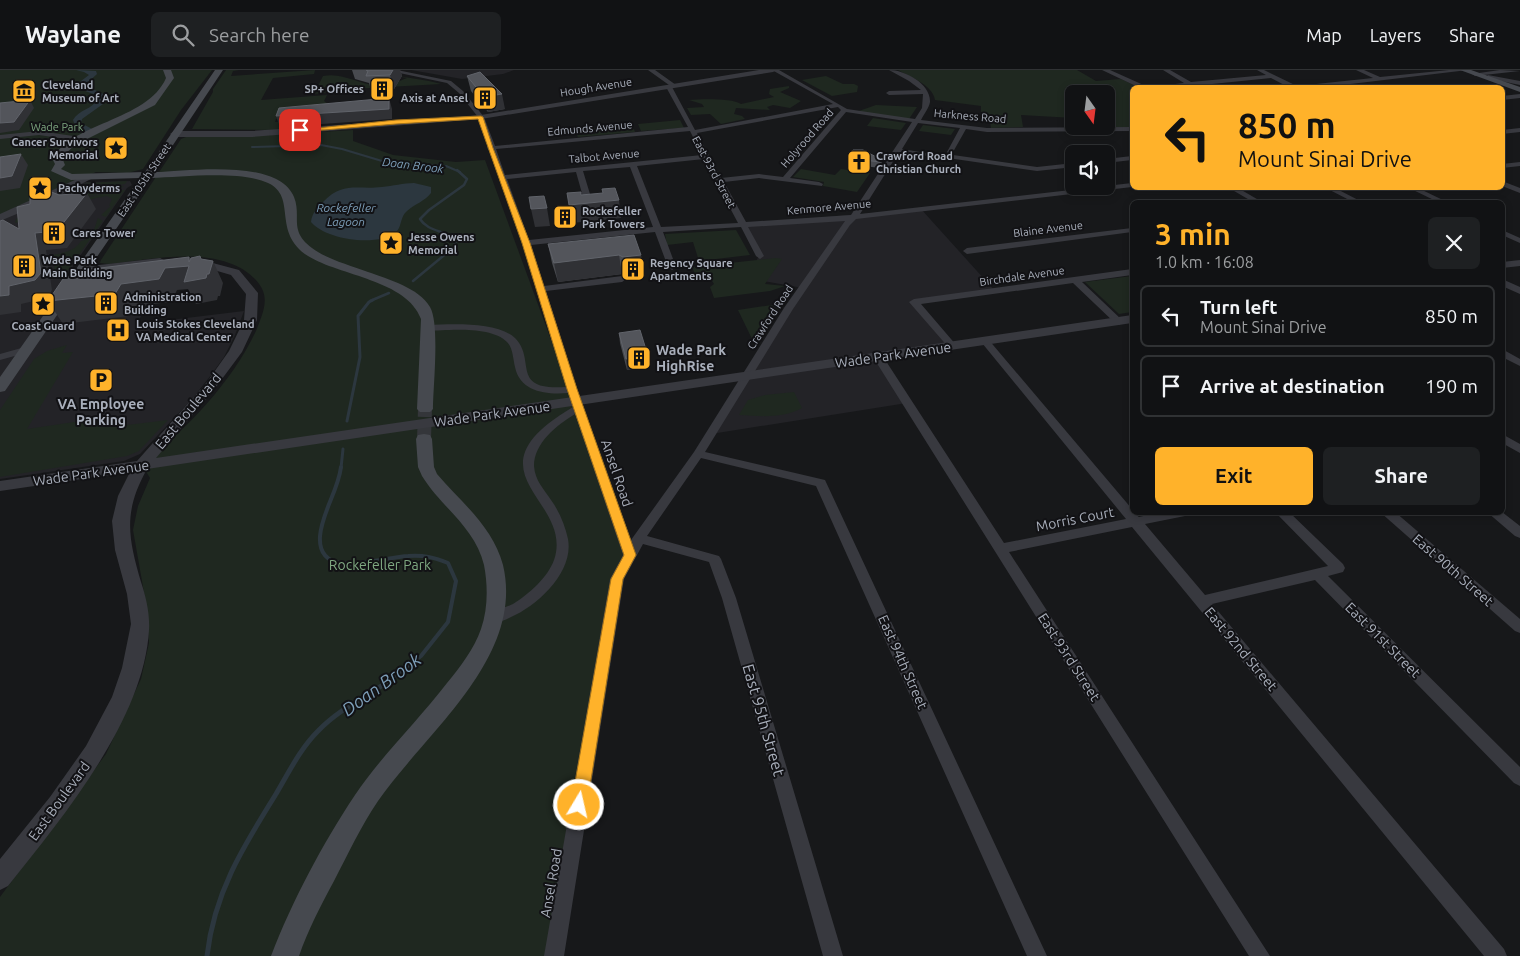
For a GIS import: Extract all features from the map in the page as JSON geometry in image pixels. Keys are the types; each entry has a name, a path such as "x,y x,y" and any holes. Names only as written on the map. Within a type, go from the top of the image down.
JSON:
{"main road":[{"path":"167,70 170,78 168,84 152,103 80,139 61,152 58,160 60,166 56,170 71,177 206,173 241,174 265,179 279,185 288,197 291,226 295,236 304,247 323,259 393,285 410,294 427,310 425,409"},
{"name":"East 105th Street","path":"0,388 218,70"},
{"path":"1464,70 1520,90"},
{"path":"285,956 298,924 353,819 372,791 460,682 487,638 494,618 495,571 490,553 475,527 430,476 426,467 424,439"}],"street":[{"name":"Ansel Road","path":"388,70 449,82 459,90 481,117 490,148 526,243 575,400 630,555 617,579 554,956"},
{"name":"East 93rd Street","path":"651,70 671,87 760,256"},
{"path":"774,70 845,110"},
{"name":"Hough Avenue","path":"174,134 252,134 481,117 774,70"},
{"path":"892,70 916,83 925,92"},
{"path":"1105,70 1139,85"},
{"path":"1166,70 1190,84"},
{"path":"1260,70 1290,85"},
{"path":"1359,70 1380,79"},
{"path":"1324,85 1464,70"},
{"path":"1478,75 1518,70"},
{"path":"1478,75 1520,83"},
{"path":"1180,85 1273,76"},
{"path":"1203,83 1207,85"},
{"path":"889,93 925,92"},
{"name":"Crawford Road","path":"630,555 639,538 698,454 789,308 847,224 854,217 916,121 927,103 925,92"},
{"path":"1505,98 1520,96"},
{"name":"Edmunds Avenue","path":"490,148 692,130 839,105"},
{"name":"Harkness Road","path":"845,110 987,130 1130,129"},
{"name":"Holyrood Road","path":"785,179 845,110"},
{"path":"964,127 950,152 950,157 1037,169 1065,166"},
{"path":"1505,132 1520,130"},
{"path":"0,137 39,132 80,139"},
{"path":"896,150 935,155"},
{"name":"Talbot Avenue","path":"502,177 707,157"},
{"path":"1115,160 1130,158"},
{"path":"1505,166 1520,164"},
{"path":"634,165 672,267"},
{"path":"579,170 589,204"},
{"path":"719,180 759,176 819,184"},
{"path":"0,218 47,198 88,177"},
{"path":"1505,184 1520,191"},
{"name":"Kenmore Avenue","path":"526,243 657,229 854,217 1130,185"},
{"path":"1237,190 1255,200"},
{"path":"1334,190 1354,200"},
{"path":"1417,190 1439,200"},
{"name":"Blaine Avenue","path":"967,251 1130,230"},
{"path":"1505,234 1520,241"},
{"name":"East Boulevard","path":"0,878 94,753 110,724 128,683 136,655 140,626 137,596 122,548 120,532 122,506 142,465 220,373 240,346 248,329 253,308 253,294 245,281 236,274 214,264 177,260 82,270"},
{"path":"1505,265 1520,263"},
{"name":"Birchdale Avenue","path":"952,346 914,302 1130,272"},
{"path":"540,289 622,279"},
{"path":"1075,280 1119,322"},
{"path":"1505,284 1520,291"},
{"name":"Wade Park Avenue","path":"0,486 1130,319"},
{"path":"428,328 475,329 503,335 513,343 518,354 520,372 528,382 546,391 575,400 542,435 533,451 528,466 530,479 548,505 558,528 562,545 560,561 543,587 524,604 512,612 494,618"},
{"name":"East 92nd Street","path":"985,341 1130,514"},
{"path":"0,350 25,350"},
{"path":"0,357 25,350"},
{"path":"1505,354 1520,363"},
{"name":"East 93rd Street","path":"878,357 1260,956"},
{"path":"1505,439 1520,449"},
{"name":"East 94th Street","path":"698,454 821,483 1037,956"},
{"name":"East 92nd Street","path":"1131,515 1497,956"},
{"name":"Morris Court","path":"1000,548 1171,515"},
{"path":"1201,600 1338,568 1284,515"},
{"name":"East 90th Street","path":"1389,515 1520,627"},
{"path":"1497,515 1520,533"},
{"name":"East 95th Street","path":"639,538 714,559 729,598 833,956"},
{"name":"East 91st Street","path":"1318,574 1520,778"}],"shaded area":[{"path":"411,70 514,70 503,74 462,79"},
{"name":"Louis Stokes Cleveland VA Medical Center","path":"130,181 132,185 127,188 67,275 168,264 137,324 244,311 235,335 224,357 192,399 140,454 124,461 0,479 0,220 85,182"},
{"path":"921,209 995,291 915,302 952,346 878,357 907,403 711,434 803,288 746,278 759,256 742,224"}],"green space":[{"name":"Wade Park","path":"0,70 212,70 181,110 143,169 127,173 96,172 0,216"},
{"path":"226,70 239,70 233,71 231,76 315,70 314,74 273,78 261,100 327,95 324,101 340,113 276,119 275,122 282,121 280,130 192,129 213,89"},
{"path":"361,70 429,81 441,84 352,89 314,94 321,88 317,88 323,76 344,77 380,85 407,78"},
{"path":"898,70 1077,70 1096,81 1121,79 1134,85 1130,85 1130,127 1115,127 1115,85 1065,85 1065,117 1021,115 1023,127 991,128 989,115 981,114 981,106 935,100 926,86"},
{"path":"826,76 843,84 858,86 857,92 832,96 802,80"},
{"path":"789,86 789,88 780,92 801,101 790,108 773,105 767,107 770,110 736,108 734,114 745,119 721,124 710,114 691,115 687,108 704,107 702,104 689,100 724,100 741,104 774,97 769,94 770,89"},
{"path":"876,105 917,107 909,119 856,112"},
{"path":"873,118 906,123 901,130 867,126"},
{"path":"680,120 684,128 641,131 638,124"},
{"path":"632,124 635,132 578,137 577,135 595,134 594,128"},
{"path":"923,125 955,129 951,135 919,131"},
{"name":"Rockefeller Park","path":"353,130 353,141 393,155 456,162 485,160 630,555 617,579 554,956 0,956 0,897 106,754 141,679 149,643 145,598 133,530 138,506 150,478 142,465 176,436 221,387 246,351 262,316 265,301 261,286 253,277 239,267 215,259 169,257 109,264 100,263 101,260 181,139 186,137 255,136"},
{"path":"801,169 835,175 841,169 870,173 857,192 823,186 824,182 793,177"},
{"path":"127,181 125,184 116,185 124,186 118,190 125,190 106,217 101,215 111,206 109,206 112,199 107,196 15,223 16,219 39,209 110,192 60,201 85,185 104,185 82,183"},
{"path":"98,218 103,221 64,276 57,277 55,271 59,275 58,269 55,270 53,260 58,259 53,258 52,255 72,249 81,241 89,238"},
{"path":"736,230 750,255 699,261 693,242 667,245 665,234"},
{"path":"776,258 782,259 765,284 785,286 770,291 714,298 710,287 714,284 711,279 697,279 692,267"},
{"path":"1130,276 1130,312 1119,314 1085,282"},
{"path":"778,304 780,308 754,343 738,310"},
{"path":"67,345 62,353 73,352 27,429 108,417 105,425 111,427 168,420 139,451 127,456 0,477 0,410 34,359 47,351"},
{"path":"794,392 802,408 794,412 771,416 739,415 748,400 765,395"}],"water":[{"path":"76,70 96,71 97,74 85,85 106,97 103,104 82,119 81,123 92,129 86,132 76,128 73,120 98,99 96,95 77,88 77,84 89,75"},
{"name":"Rockefeller Lagoon","path":"414,183 431,187 431,193 407,211 397,231 389,236 378,239 353,240 328,233 311,222 312,216 317,209 330,195 337,191 351,188 373,188"}],"building":[{"path":"366,70 393,70 390,75 366,76 368,71"},
{"path":"480,72 502,94 484,97 467,76"},
{"path":"389,98 389,109 276,116 279,108"},
{"path":"30,100 14,122 0,123 0,103"},
{"path":"853,150 863,150 882,160 880,162 848,158"},
{"path":"21,154 12,176 0,178 0,157"},
{"path":"615,188 619,200 569,205 567,193 581,192 581,195 603,193 602,189"},
{"path":"49,191 59,195 87,193 57,231 35,233 41,273 35,280 9,286 9,295 0,296 0,221 3,220 19,229 17,207 30,204 30,197"},
{"path":"544,196 547,208 531,209 529,197"},
{"path":"634,235 641,255 623,257 619,255 554,263 548,244"},
{"path":"200,256 201,259 213,261 206,278 184,282 189,266 165,268 159,279 121,284 115,294 48,301 63,279 84,270 189,257 189,262 191,258"},
{"path":"640,330 648,356 626,359 619,333"}],"waterway":[{"name":"Doan Brook","path":"252,147 321,145 342,149 392,164 446,166 459,171"},
{"name":"Doan Brook","path":"413,281 454,247 456,240 447,234 432,229 420,219 429,210 464,185 467,179 459,171"},
{"name":"Doan Brook","path":"370,301 389,293"},
{"name":"Doan Brook","path":"347,421 360,357 358,316 369,302 373,300"},
{"name":"Doan Brook","path":"341,468 343,449"},
{"name":"Doan Brook","path":"341,467 337,485 321,527 322,550 329,559 339,563 353,564 396,557 428,557 448,563 456,581 448,622 421,656 387,682"},
{"name":"Doan Brook","path":"207,956 216,912 232,871 252,833 300,753 326,723 389,681"}],"tunnel":[{"path":"424,439 425,409"}],"place":[{"name":"SP+ Offices","path":"382,89"},
{"name":"Cleveland Museum of Art","path":"24,91"},
{"name":"Axis at Ansel","path":"485,98"},
{"name":"Cancer Survivors Memorial","path":"116,148"},
{"name":"Crawford Road Christian Church","path":"859,162"},
{"name":"Pachyderms","path":"40,188"},
{"name":"Rockefeller Park Towers","path":"565,217"},
{"name":"Cares Tower","path":"54,233"},
{"name":"Jesse Owens Memorial","path":"391,243"},
{"name":"Wade Park Main Building","path":"24,266"},
{"name":"Regency Square Apartments","path":"633,269"},
{"name":"Administration Building","path":"106,303"},
{"name":"Coast Guard","path":"43,304"},
{"name":"Louis Stokes Cleveland VA Medical Center","path":"118,330"},
{"name":"Wade Park HighRise","path":"639,358"},
{"name":"VA Employee Parking","path":"101,380"}],"route":[{"path":"300,130 481,117 490,148 526,243 552,330 630,555 617,579 579,805"}]}
